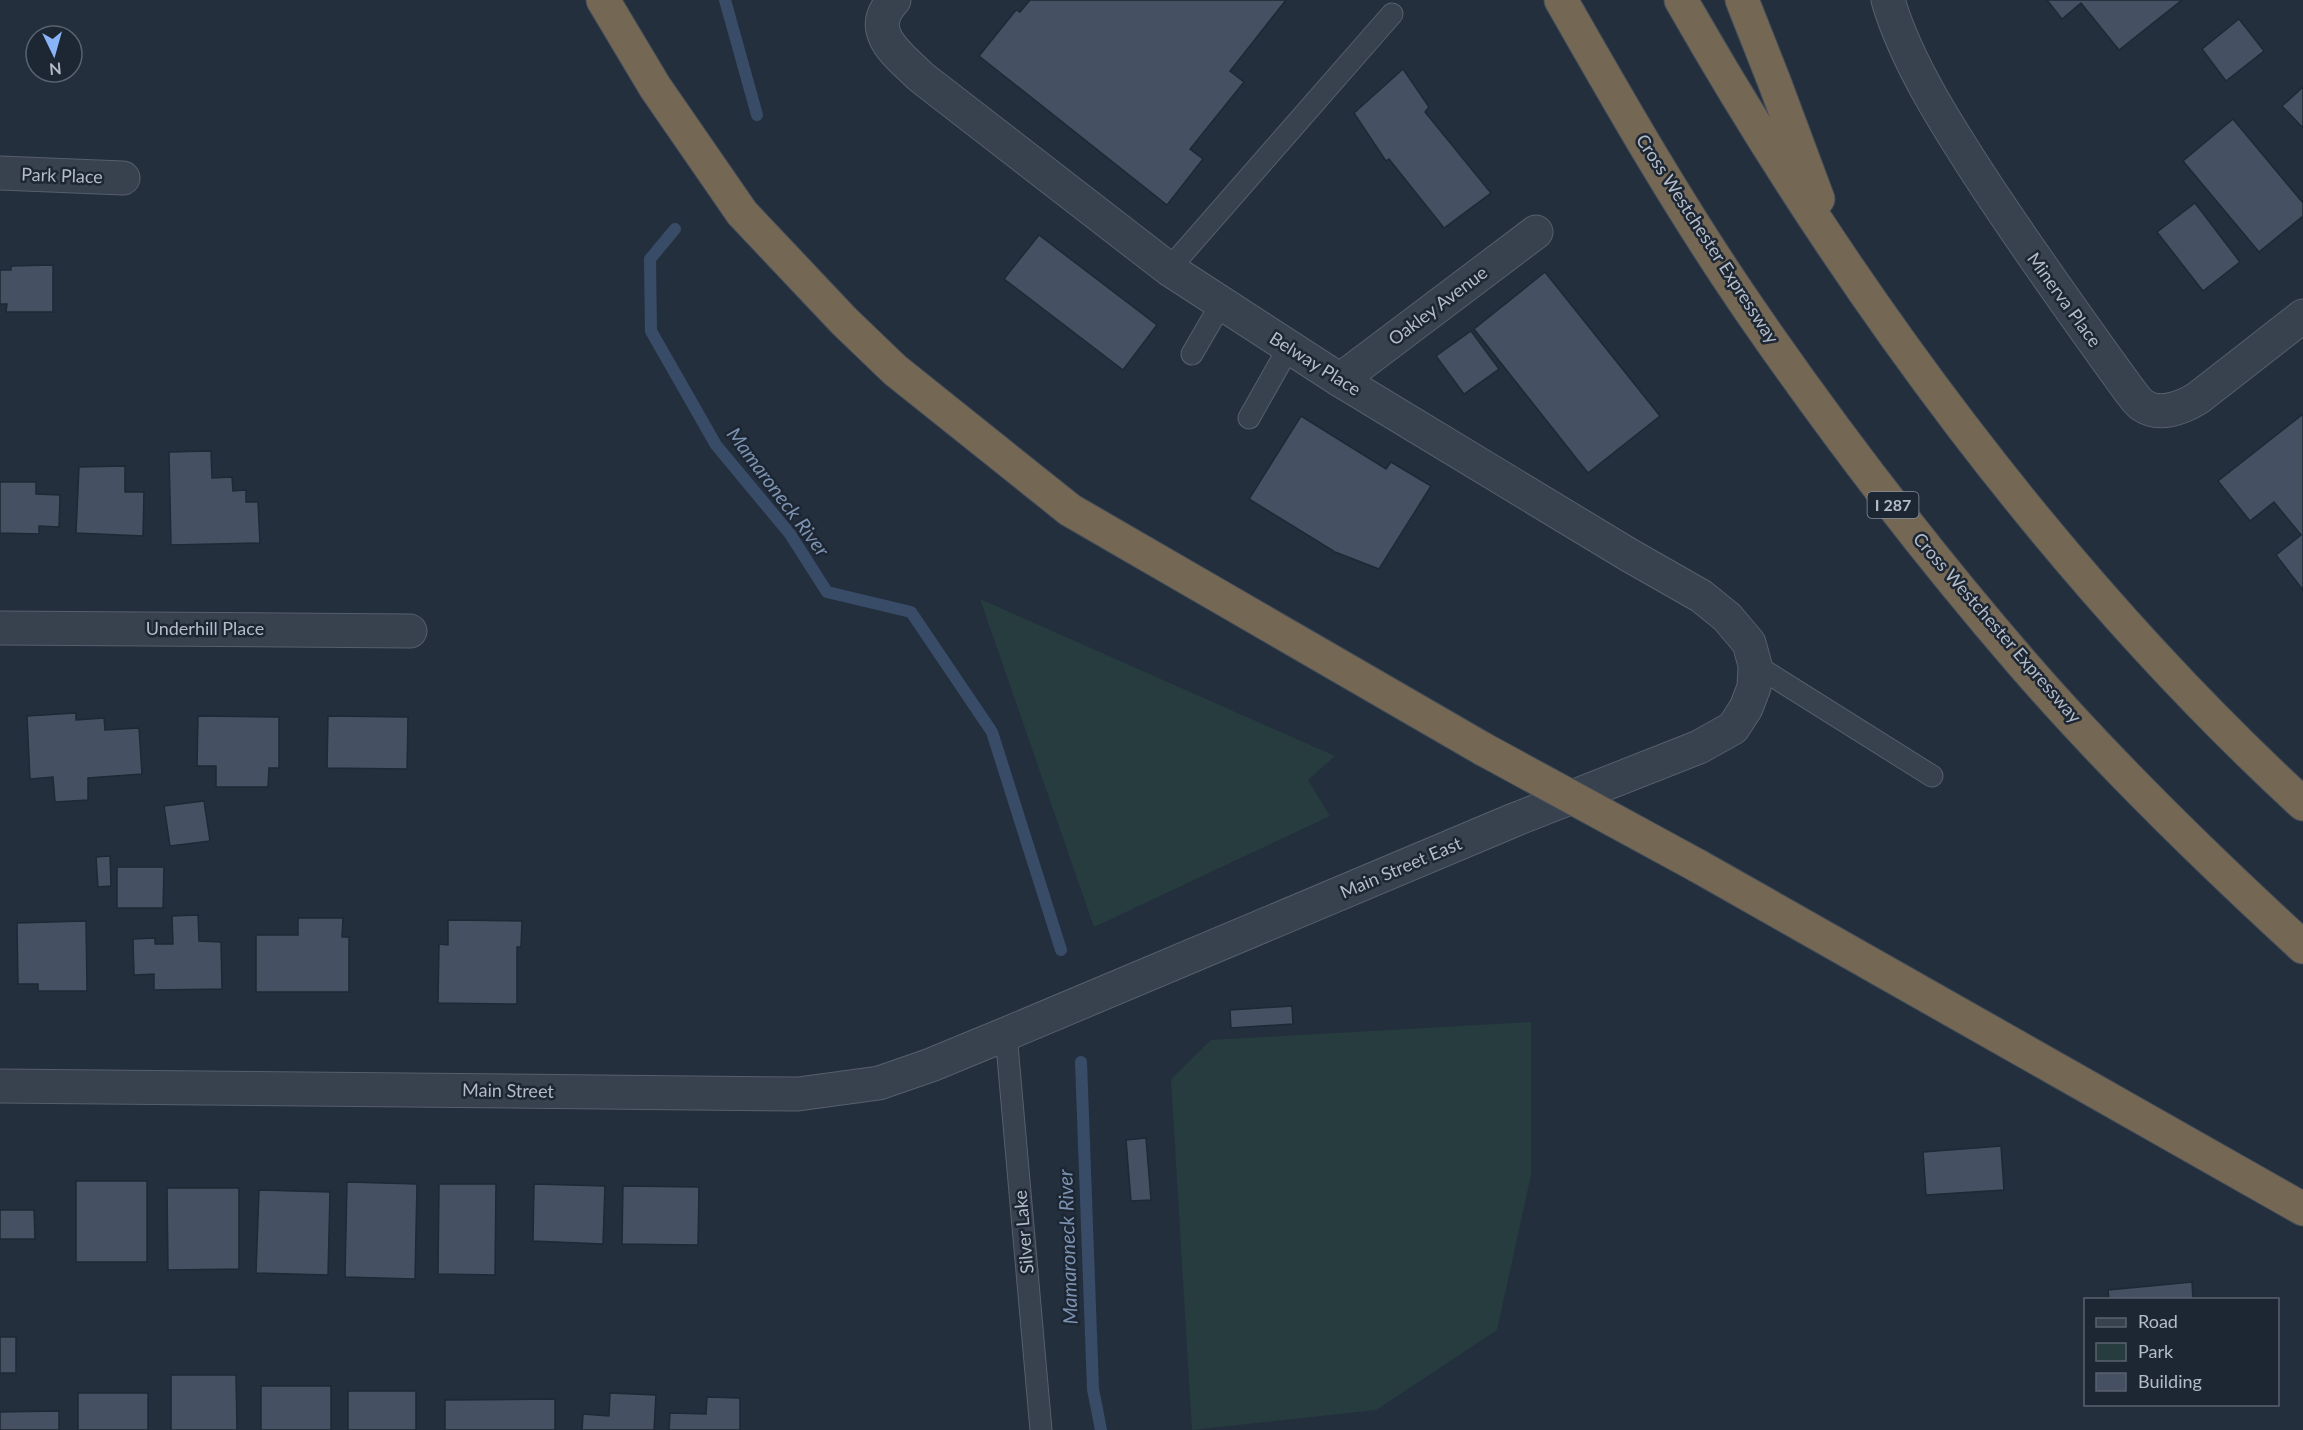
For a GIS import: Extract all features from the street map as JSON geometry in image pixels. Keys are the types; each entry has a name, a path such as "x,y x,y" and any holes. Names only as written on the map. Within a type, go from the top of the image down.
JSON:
{"highway":[{"path":"603,0 655,87 742,213 843,321 895,370 1070,510 1483,749 1698,866 2303,1209"},
{"name":"Cross Westchester Expressway","path":"1561,0 1673,191 1753,314 1838,435 1929,552 2023,664 2122,771 2224,874 2303,947"},
{"path":"1681,0 1761,136 1838,254 1922,373 2011,487 2099,592 2196,699 2303,804"},
{"path":"1742,0 1838,254"}],"street":[{"path":"884,38 882,20 894,0"},
{"name":"Minerva Place","path":"1892,13 1947,127 2027,248 2129,390 2143,406 2159,411 2184,406 2198,398 2303,316"},
{"name":"Belway Place","path":"884,38 921,77 1169,269 1340,380 1701,596 1727,617 1749,643 1755,665"},
{"name":"Park Place","path":"0,173 123,178"},
{"name":"Oakley Avenue","path":"1340,380 1536,232"},
{"name":"Underhill Place","path":"0,627 410,631"},
{"name":"Main Street East","path":"1006,1034 1514,820 1698,747 1733,728 1746,708 1754,687 1755,665"},
{"name":"Main Street","path":"0,1086 798,1094 879,1083 931,1065 1006,1034"}],"lane":[{"path":"873,0 884,38"},
{"path":"1169,269 1392,14"},
{"path":"1192,354 1221,304"},
{"path":"1249,418 1289,347"},
{"path":"1755,665 1932,776"},
{"name":"Silver Lake","path":"1006,1034 1041,1430"}],"green space":[{"path":"980,599 1335,756 1308,780 1330,816 1094,927"},
{"path":"1531,1022 1531,1175 1497,1330 1376,1410 1192,1430 1171,1079 1211,1040"}],"building":[{"path":"1030,0 1286,0 1230,71 1244,82 1190,149 1203,159 1167,205 979,56 1016,10 1020,12"},
{"path":"2047,0 2182,0 2119,50 2081,3 2062,19"},
{"path":"2239,19 2264,51 2226,81 2202,49"},
{"path":"1403,69 1429,107 1425,112 1491,193 1444,228 1389,159 1386,161 1354,113"},
{"path":"2303,87 2303,128 2282,106"},
{"path":"2233,119 2303,203 2303,216 2259,252 2183,161"},
{"path":"2195,203 2240,262 2203,291 2157,232"},
{"path":"1039,235 1157,325 1123,370 1004,279"},
{"path":"53,265 53,312 6,312 7,304 0,304 0,270 11,270 11,266"},
{"path":"1545,272 1660,416 1588,473 1474,329"},
{"path":"1471,331 1499,369 1464,394 1436,356"},
{"path":"2303,414 2303,590 2276,555 2301,535 2274,502 2250,521 2218,481"},
{"path":"1301,416 1386,469 1391,462 1431,486 1379,569 1335,552 1249,499"},
{"path":"211,451 212,478 232,477 233,491 246,490 246,502 258,502 260,543 171,545 169,452"},
{"path":"125,466 125,492 144,492 143,536 76,533 79,467"},
{"path":"0,482 36,482 36,494 60,495 59,527 39,526 39,534 0,533"},
{"path":"76,713 76,720 104,718 105,730 139,728 142,774 88,778 88,800 55,802 53,777 30,779 27,716"},
{"path":"198,716 279,717 279,768 269,768 268,787 216,787 216,766 197,766"},
{"path":"328,716 408,717 407,769 327,768"},
{"path":"204,801 210,841 170,846 164,806"},
{"path":"110,856 111,886 98,887 96,857"},
{"path":"117,867 164,867 163,908 117,908"},
{"path":"198,915 199,941 221,942 222,989 154,990 154,974 134,975 133,939 155,938 155,944 173,944 172,916"},
{"path":"298,918 343,918 342,937 349,937 349,992 256,992 256,935 298,935"},
{"path":"448,920 522,921 521,947 517,947 517,1004 438,1003 439,944 448,945"},
{"path":"86,921 87,991 38,991 38,984 18,984 17,923"},
{"path":"1292,1006 1293,1024 1231,1028 1230,1010"},
{"path":"1146,1138 1151,1200 1131,1201 1126,1140"},
{"path":"2001,1146 2004,1190 1926,1195 1923,1152"},
{"path":"76,1181 147,1181 147,1262 76,1262"},
{"path":"347,1182 417,1184 415,1279 345,1277"},
{"path":"439,1184 496,1184 495,1275 438,1274"},
{"path":"534,1184 605,1186 603,1244 533,1241"},
{"path":"623,1186 699,1187 698,1245 622,1244"},
{"path":"167,1188 239,1188 239,1269 168,1270"},
{"path":"259,1190 330,1192 328,1275 256,1273"},
{"path":"0,1210 34,1210 35,1239 0,1239"},
{"path":"2192,1282 2193,1298 2109,1298 2108,1290"},
{"path":"0,1335 1,1337 16,1337 16,1373 0,1373"},
{"path":"171,1375 236,1375 237,1430 171,1430"},
{"path":"261,1386 331,1386 331,1430 261,1430"},
{"path":"348,1391 416,1391 416,1430 348,1430"},
{"path":"78,1393 148,1393 148,1430 78,1430"},
{"path":"610,1393 656,1395 654,1430 582,1430 583,1414 609,1416"},
{"path":"707,1397 740,1398 740,1430 669,1430 670,1413 706,1414"},
{"path":"555,1399 555,1430 445,1430 445,1400"},
{"path":"59,1411 59,1430 0,1430 0,1412"}],"waterway":[{"name":"Mamaroneck River","path":"725,0 757,115"},
{"name":"Mamaroneck River","path":"675,229 650,259 651,331 716,445 790,534 827,592 911,612 992,732 1061,950"},
{"name":"Mamaroneck River","path":"1081,1062 1093,1389 1101,1430"}]}
